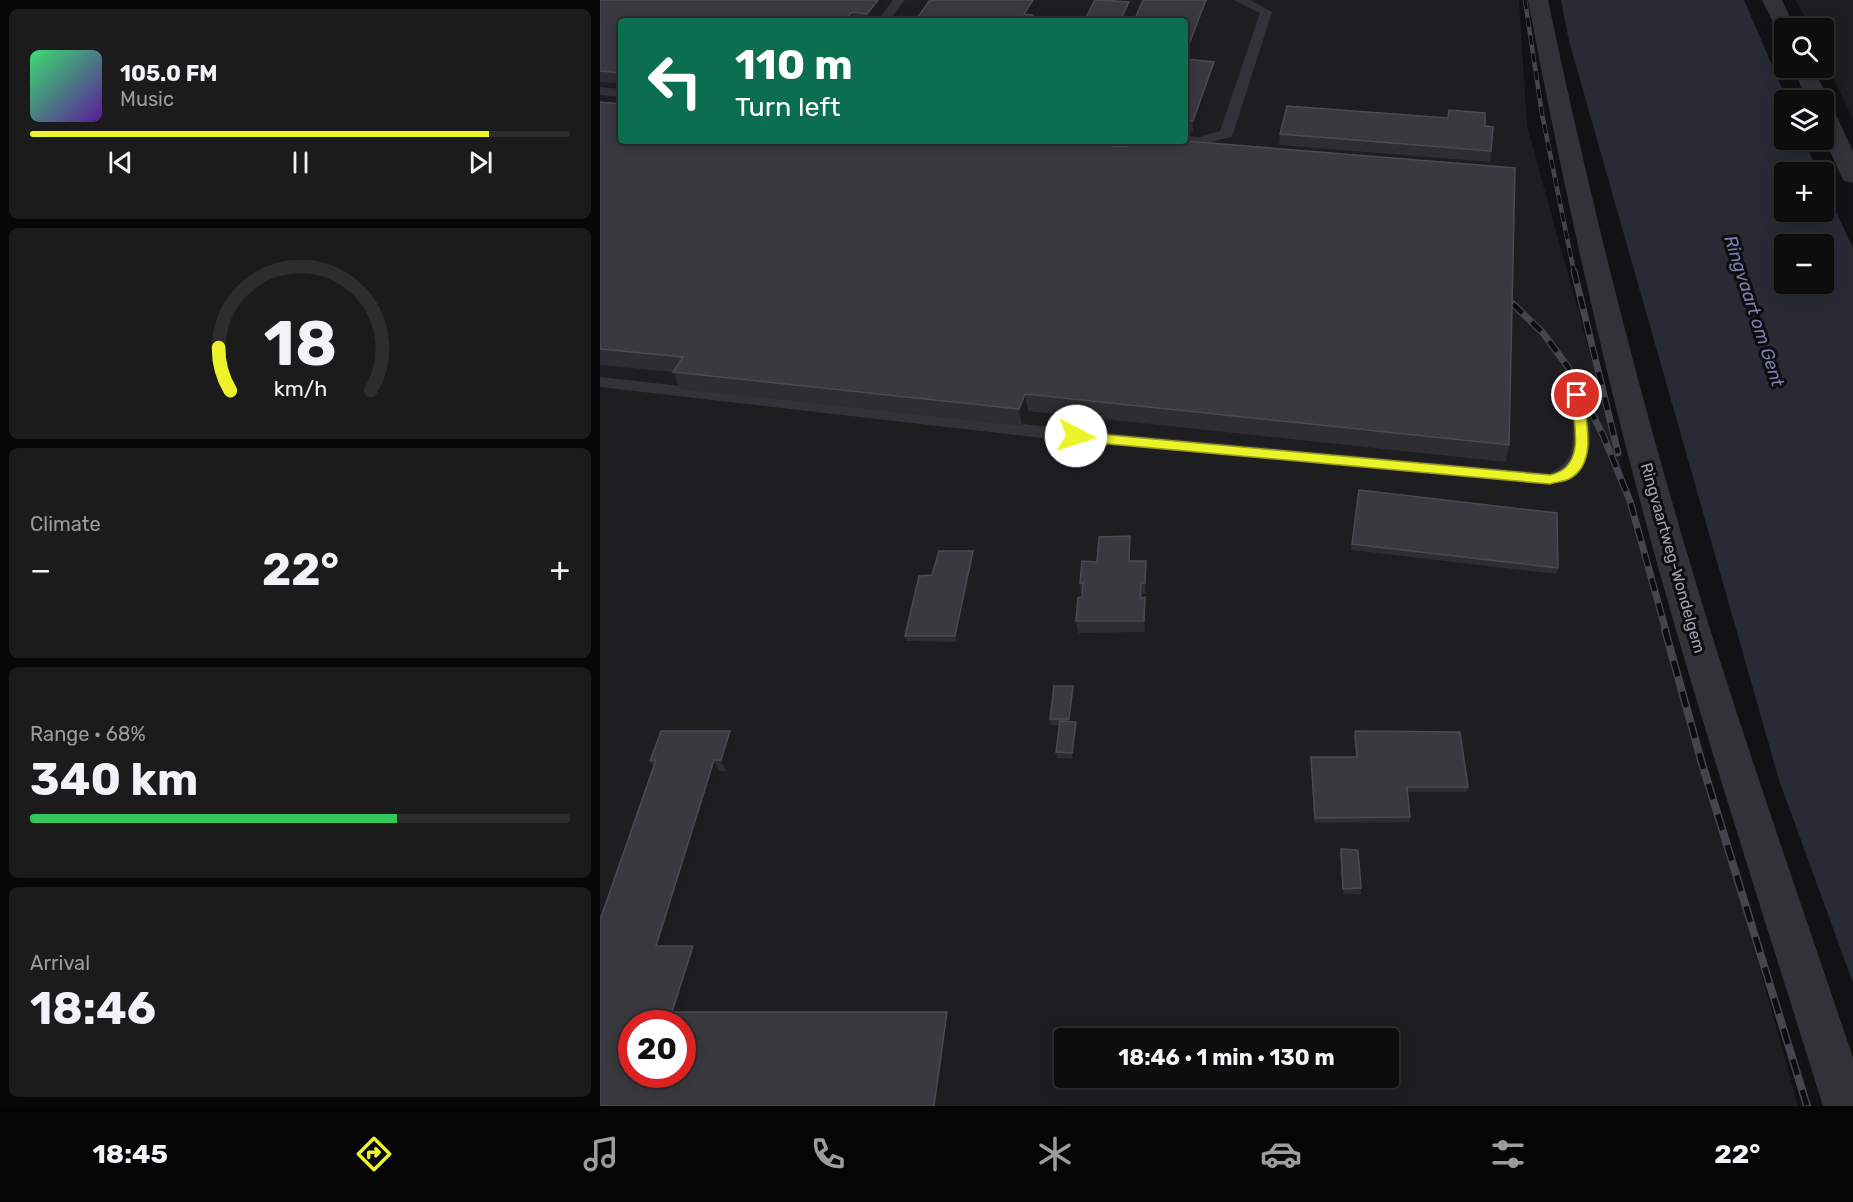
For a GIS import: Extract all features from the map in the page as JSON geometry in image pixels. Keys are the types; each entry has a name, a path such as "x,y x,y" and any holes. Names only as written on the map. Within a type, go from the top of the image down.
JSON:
{"street":[{"name":"Ringvaartweg-Wondelgem","path":"1538,0 1575,183 1655,500 1695,635 1846,1106"},
{"path":"1772,0 1780,18"},
{"path":"1834,135 1853,176"}],"lane":[{"path":"885,18 899,0"},
{"path":"1188,140 1200,141 1226,134 1266,12 1240,0"},
{"path":"600,92 618,93"},
{"path":"600,382 1076,436 1550,479 1564,476 1578,464 1582,439 1577,395"}],"shaded area":[{"path":"600,0 1519,0 1527,126 1798,1106 600,1106"},
{"path":"1796,0 1853,0 1853,119 1833,78 1834,18 1805,18"}],"water":[{"name":"Ringvaart om Gent","path":"1561,0 1744,0 1774,70 1774,78 1778,78 1783,90 1774,90 1774,150 1808,150 1814,162 1774,162 1774,222 1834,222 1834,208 1853,248 1853,983 1779,780 1569,41"}],"building":[{"path":"600,0 878,0 867,14 852,12 847,18 618,18 618,73 600,71"},
{"path":"930,0 1033,0 1024,14 1033,15 1031,18 917,18"},
{"path":"1095,0 1129,2 1121,18 1086,18"},
{"path":"1143,0 1206,0 1188,47 1188,18 1135,18"},
{"path":"1188,59 1214,62 1193,121 1188,120"},
{"path":"600,102 618,104 618,144 1093,144 1127,147 1128,144 1188,144 1188,141 1515,168 1509,445 1025,394 1019,409 673,372 683,357 600,349"},
{"path":"1287,106 1448,118 1449,110 1485,113 1485,126 1493,127 1491,151 1280,134"},
{"path":"1359,490 1557,513 1558,568 1352,544"},
{"path":"1130,536 1129,561 1146,561 1145,583 1141,583 1140,598 1145,597 1144,621 1076,621 1078,598 1082,597 1083,583 1080,583 1082,561 1097,562 1099,537"},
{"path":"939,551 973,551 955,636 905,636 919,576 932,575"},
{"path":"1054,686 1073,686 1069,719 1050,719"},
{"path":"1060,721 1076,722 1072,753 1056,752"},
{"path":"661,731 730,731 721,760 714,760 656,946 693,946 673,1010 618,1010 618,1088 696,1088 696,1012 947,1012 934,1106 600,1106 600,920 656,760 650,761"},
{"path":"1355,731 1460,732 1468,787 1407,787 1410,817 1315,818 1311,757 1357,757"},
{"path":"1341,849 1358,850 1361,888 1343,889"}],"railway":[{"path":"1525,0 1542,114 1574,272"},
{"path":"1574,271 1618,453"},
{"path":"1513,304 1543,333 1568,367 1603,435 1630,501 1666,631"},
{"path":"1665,630 1701,760 1807,1106"}],"route":[{"path":"1076,436 1550,479 1564,476 1578,464 1582,439 1577,395"}]}
